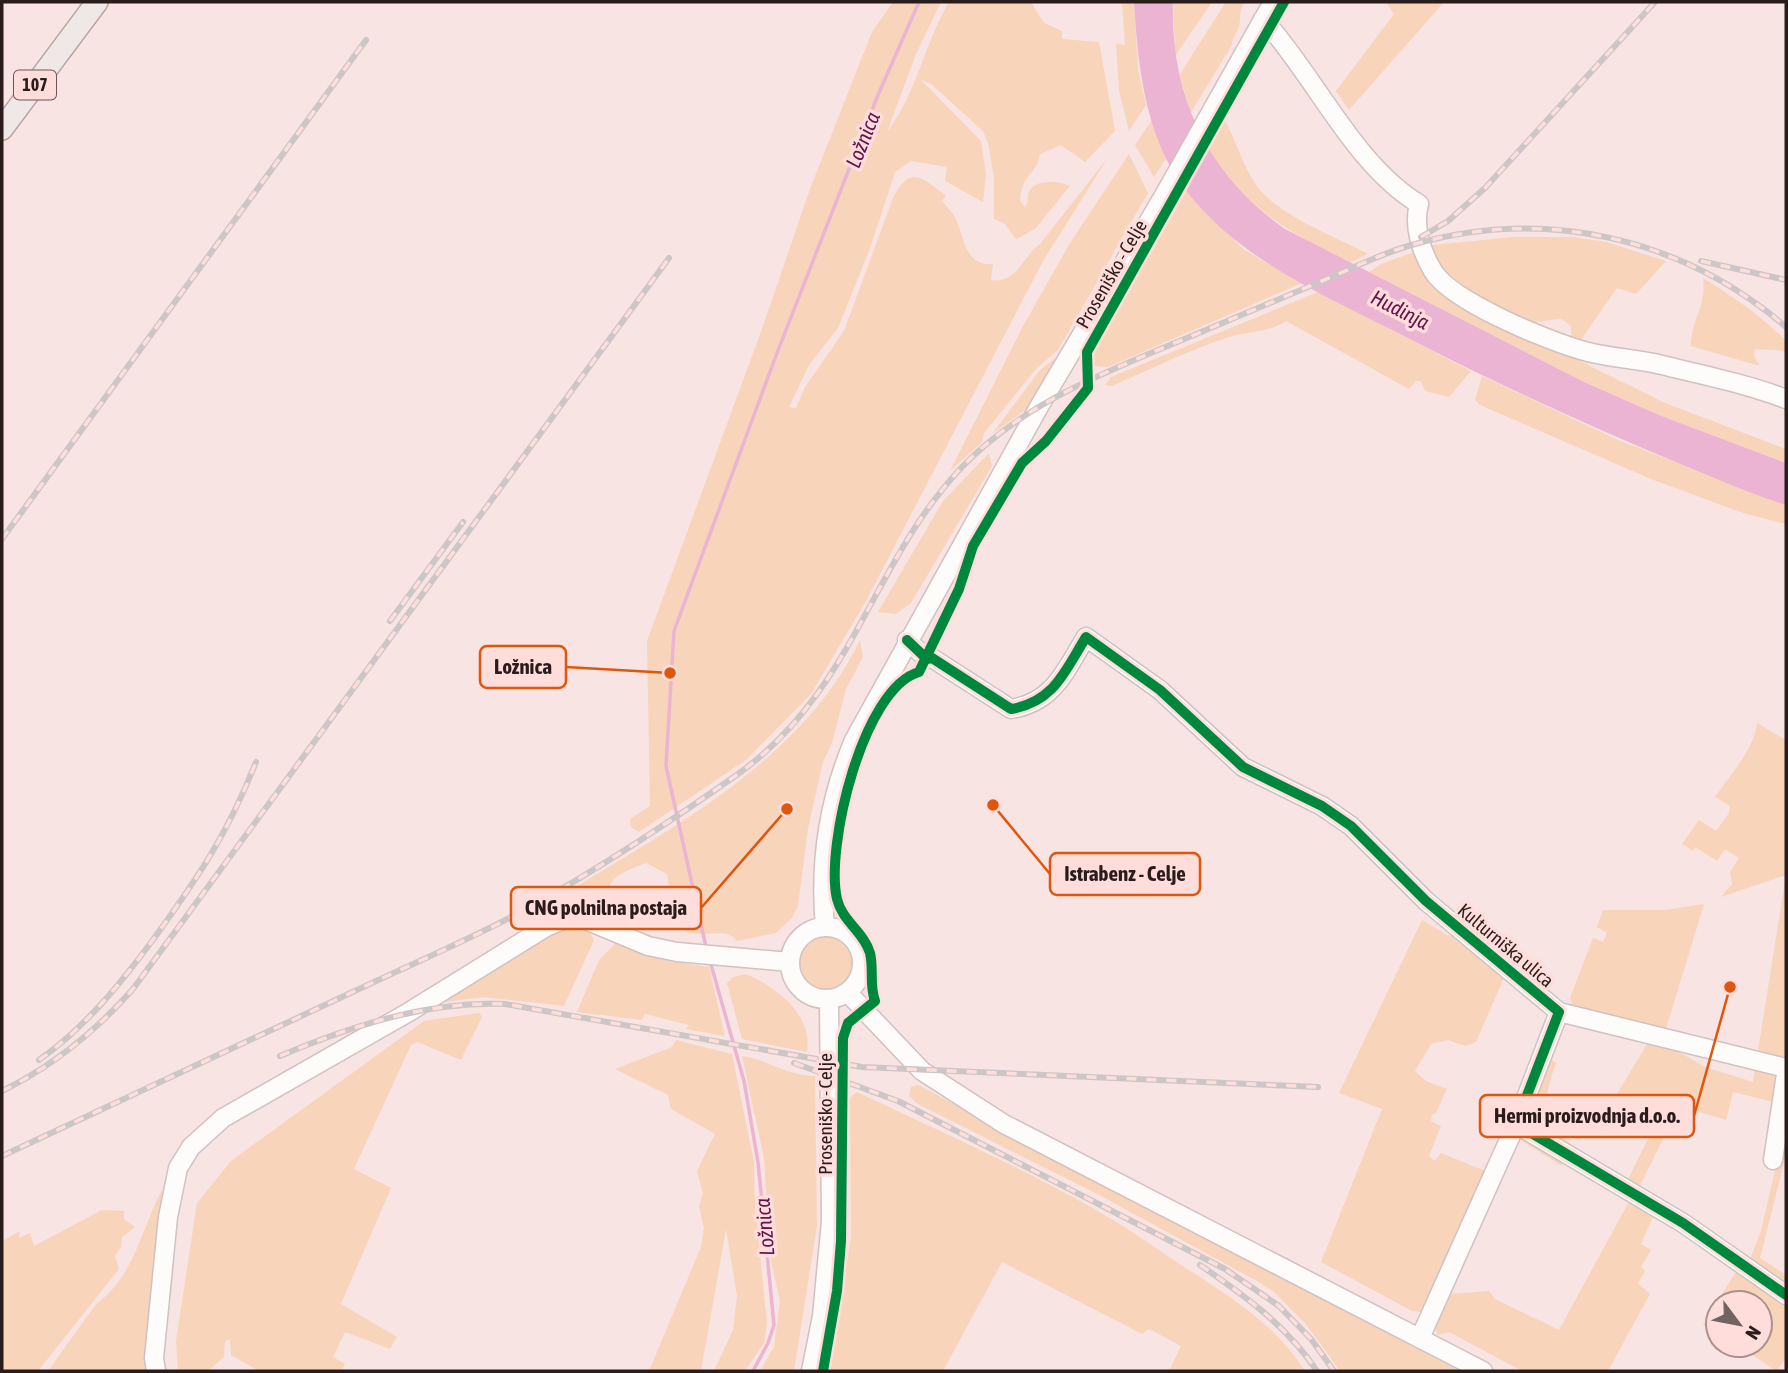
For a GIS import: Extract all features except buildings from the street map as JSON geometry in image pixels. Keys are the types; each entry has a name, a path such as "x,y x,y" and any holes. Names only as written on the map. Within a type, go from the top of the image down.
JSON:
{"main road":[{"name":"107","path":"2,129 97,2"}],"street":[{"path":"825,927 823,865 838,777 890,670 1273,2"},
{"path":"1263,19 1288,47 1370,162 1393,189 1419,204 1415,220 1420,242 1433,272 1450,287 1501,317 1548,339 1588,352 1659,364 1786,400"},
{"name":"Kulturniška ulica","path":"907,640 927,659 932,658 1011,709 1032,706 1055,688 1086,637 1160,690 1242,767 1322,806 1351,825 1426,901 1559,1012 1516,1124 1420,1338"},
{"path":"156,1371 154,1358 164,1251 178,1168 191,1147 223,1118 409,1012 546,927 568,918 590,921 648,946 677,952 790,962"},
{"path":"825,927 841,930 850,936 861,955 859,976 847,992 829,999 807,993 797,985 790,962 793,948 801,937 825,927"},
{"path":"847,992 922,1071 1004,1124 1483,1371"},
{"path":"811,1371 821,1316 831,1221 829,999"},
{"path":"1559,1012 1786,1068"},
{"path":"1773,1160 1786,1074"},
{"path":"1516,1124 1683,1223 1786,1295"}],"shaded area":[{"path":"893,2 941,2 916,54 887,132 906,101 949,2 1031,2 1044,23 1062,31 1062,39 1099,42 1115,131 1085,162 1061,145 1040,154 1022,191 1020,201 1025,207 1033,186 1055,182 1070,186 1035,229 1016,239 1005,224 994,219 994,177 983,131 931,84 921,80 981,141 986,174 983,202 945,181 947,167 911,161 895,172 869,251 838,328 809,365 789,407 796,408 805,387 844,331 893,198 905,181 917,177 946,196 942,201 957,221 968,252 984,264 993,264 991,280 1000,280 1013,274 1040,244 1107,159 1043,261 866,601 811,694 746,760 639,832 631,827 630,819 650,806 647,641 762,329 810,189 872,32"},
{"path":"1122,2 1134,2 1138,70 1146,105 1129,131 1119,90 1116,44 1125,45"},
{"path":"1173,2 1212,2 1175,56"},
{"path":"1226,2 1244,2 1239,27 1232,45 1190,114 1180,74"},
{"path":"1386,2 1444,2 1349,110 1336,91 1394,14"},
{"path":"1152,120 1167,157 1154,177 1135,145"},
{"path":"1225,120 1251,178 1266,196 1292,216 1368,254 1349,263 1287,228 1255,204 1208,150"},
{"path":"1129,154 1148,193 1058,350 1037,368 984,433 982,442 950,471 1022,328 1070,243"},
{"path":"1187,191 1243,249 1302,283 1108,367 1093,366 1093,350"},
{"path":"1514,237 1573,237 1606,242 1666,261 1636,294 1617,288 1580,341 1571,340 1571,326 1562,319 1524,321 1486,302 1444,269 1429,249 1432,245"},
{"path":"1420,250 1429,278 1438,291 1665,403 1786,449 1786,463 1662,416 1584,382 1369,272 1381,264"},
{"path":"1703,278 1767,323 1786,341 1786,351 1755,349 1754,356 1760,366 1691,346 1693,328 1703,297"},
{"path":"1318,292 1471,371 1449,397 1425,391 1421,381 1416,381 1409,389 1286,321 1272,328 1214,342 1112,386 1105,385 1111,377"},
{"path":"1058,356 1028,408 992,434 1040,370"},
{"path":"1482,376 1618,440 1786,505 1786,524 1743,513 1651,479 1480,405 1475,400"},
{"path":"989,453 992,466 911,603 896,614 878,612 943,501"},
{"path":"860,640 863,657 846,689 832,743 823,762 808,828 798,906 792,918 776,933 737,941 726,934 694,934 687,931 681,927 675,916 667,874 646,863 614,879 599,910 575,908 551,915 546,911 547,905 680,823 764,761 801,725 834,685"},
{"path":"1757,723 1786,740 1786,875 1721,897 1732,884 1730,872 1739,858 1725,849 1717,861 1695,847 1693,851 1682,844 1699,820 1716,831 1729,813 1730,806 1715,797 1746,752"},
{"path":"1786,875 1786,1105 1733,1092 1726,1120 1674,1104 1664,1137 1637,1192 1574,1151 1549,1124 1542,1108 1540,1090 1549,1058 1556,1063 1547,1100 1553,1124 1581,1153 1627,1181 1654,1127 1614,1099 1650,1039 1592,1022 1572,1005 1570,998 1593,938 1603,942 1607,933 1597,927 1603,910 1666,910 1704,904 1662,1042 1705,1067 1753,1082"},
{"path":"1422,920 1447,935 1456,936 1502,975 1503,980 1476,1042 1465,1046 1448,1040 1431,1044 1415,1071 1426,1081 1447,1089 1436,1113 1432,1115 1431,1121 1441,1126 1429,1156 1435,1161 1441,1153 1488,1172 1519,1132 1561,1157 1562,1166 1519,1139 1448,1294 1489,1291 1495,1299 1559,1330 1631,1198 1655,1212 1641,1244 1651,1250 1641,1267 1645,1271 1638,1283 1650,1294 1608,1371 1522,1371 1449,1332 1438,1335 1432,1322 1434,1313 1412,1311 1321,1262 1382,1109 1339,1093"},
{"path":"575,927 588,929 594,940 564,1006 484,997 445,1002 455,992 507,958 545,938"},
{"path":"831,937 841,941 849,949 853,964 849,979 841,987 821,991 811,987 803,979 799,959 803,949 811,941"},
{"path":"617,942 667,961 709,967 725,1036 686,1029 689,1025 645,1014 642,1020 577,1012 599,960"},
{"path":"746,974 780,994 798,1014 807,1038 807,1052 742,1039 727,983 733,977"},
{"path":"479,1013 482,1017 461,1060 417,1042 411,1045 354,1169 391,1188 341,1304 397,1337 390,1349 345,1332 333,1357 345,1364 341,1371 259,1371 231,1355 230,1339 225,1341 224,1357 208,1371 178,1371 176,1341 197,1203 231,1161 424,1021"},
{"path":"676,1040 732,1054 754,1162 755,1205 767,1323 764,1343 745,1371 714,1371 733,1330 737,1296 726,1229 701,1371 649,1371 701,1247 704,1228 699,1206 703,1194 697,1171 715,1134 671,1109 668,1095 615,1069 672,1047"},
{"path":"742,1056 796,1073 815,1076 817,1226 794,1371 760,1371 774,1347 780,1301 770,1257 764,1158"},
{"path":"918,1085 1459,1371 1340,1371 1306,1324 1273,1291 1101,1196 918,1104 909,1096 911,1087"},
{"path":"857,1092 1008,1163 1118,1223 1249,1312 1280,1339 1305,1371 1169,1371 1181,1346 1149,1329 1142,1334 1002,1262 943,1371 829,1371 851,1237 850,1098"},
{"path":"1786,1122 1786,1154 1760,1258 1786,1275 1786,1286 1749,1262 1761,1231"},
{"path":"162,1190 148,1371 48,1371 96,1304 120,1280 136,1251"},
{"path":"102,1210 124,1211 124,1219 135,1227 122,1237 121,1247 115,1256 119,1269 38,1371 2,1371 2,1241 20,1231 19,1238 30,1233 34,1246"},
{"path":"1736,1272 1763,1289 1725,1289"},
{"path":"1774,1296 1786,1303 1786,1358 1776,1371 1758,1359 1774,1359"}],"water":[{"name":"Hudinja","path":"1134,2 1173,2 1178,70 1199,130 1215,158 1235,184 1258,208 1285,229 1584,382 1659,415 1786,463 1786,505 1638,446 1499,383 1283,273 1232,237 1208,216 1187,192 1162,149 1146,101 1141,76"}],"waterway":[{"name":"Ložnica","path":"706,947 666,766 674,631 777,353 878,95 919,2"},
{"name":"Ložnica","path":"710,961 744,1081 758,1162 774,1325 753,1371"}],"railway":[{"path":"1421,237 1448,221 1485,188 1655,2"},
{"path":"2,539 366,40"},
{"path":"2,1156 511,917 610,859 738,774 777,741 809,704 836,666 905,544 931,505 962,467 987,443 1015,422 1106,373 1398,249 1458,234 1509,229 1559,230 1608,237 1655,251 1701,270 1745,296 1786,327"},
{"path":"2,1091 39,1071 72,1047 104,1020 133,989 669,258"},
{"path":"1701,261 1786,280"},
{"path":"390,621 463,522"},
{"path":"39,1060 72,1033 102,1003 155,937 211,853 235,811 256,762"},
{"path":"280,1056 334,1035 418,1011 476,1004 505,1004 862,1067 1318,1087"},
{"path":"794,1063 898,1101 1225,1269 1279,1306 1311,1339 1334,1371"},
{"path":"1200,1265 1249,1300 1278,1325 1317,1371"}],"cycle path":[{"name":"Proseniško - Celje","path":"823,1371 837,1291 841,1241 843,1038 848,1023 875,1001 870,953 863,939 843,914 837,899 837,844 852,772 865,737 881,707 899,684 919,672 959,589 973,546 1022,463 1046,441 1088,388 1087,352 1284,2"},
{"path":"907,640 927,659 932,658 1011,709 1038,700 1048,692 1064,673 1086,637 1160,690 1243,767 1322,806 1351,826 1426,901 1559,1012 1516,1124 1683,1223 1786,1295"}],"place":[{"name":"Ložnica","path":"670,673"},
{"name":"Istrabenz - Celje","path":"993,805"},
{"name":"CNG polnilna postaja","path":"787,809"},
{"name":"Hermi proizvodnja d.o.o.","path":"1730,987"}]}
